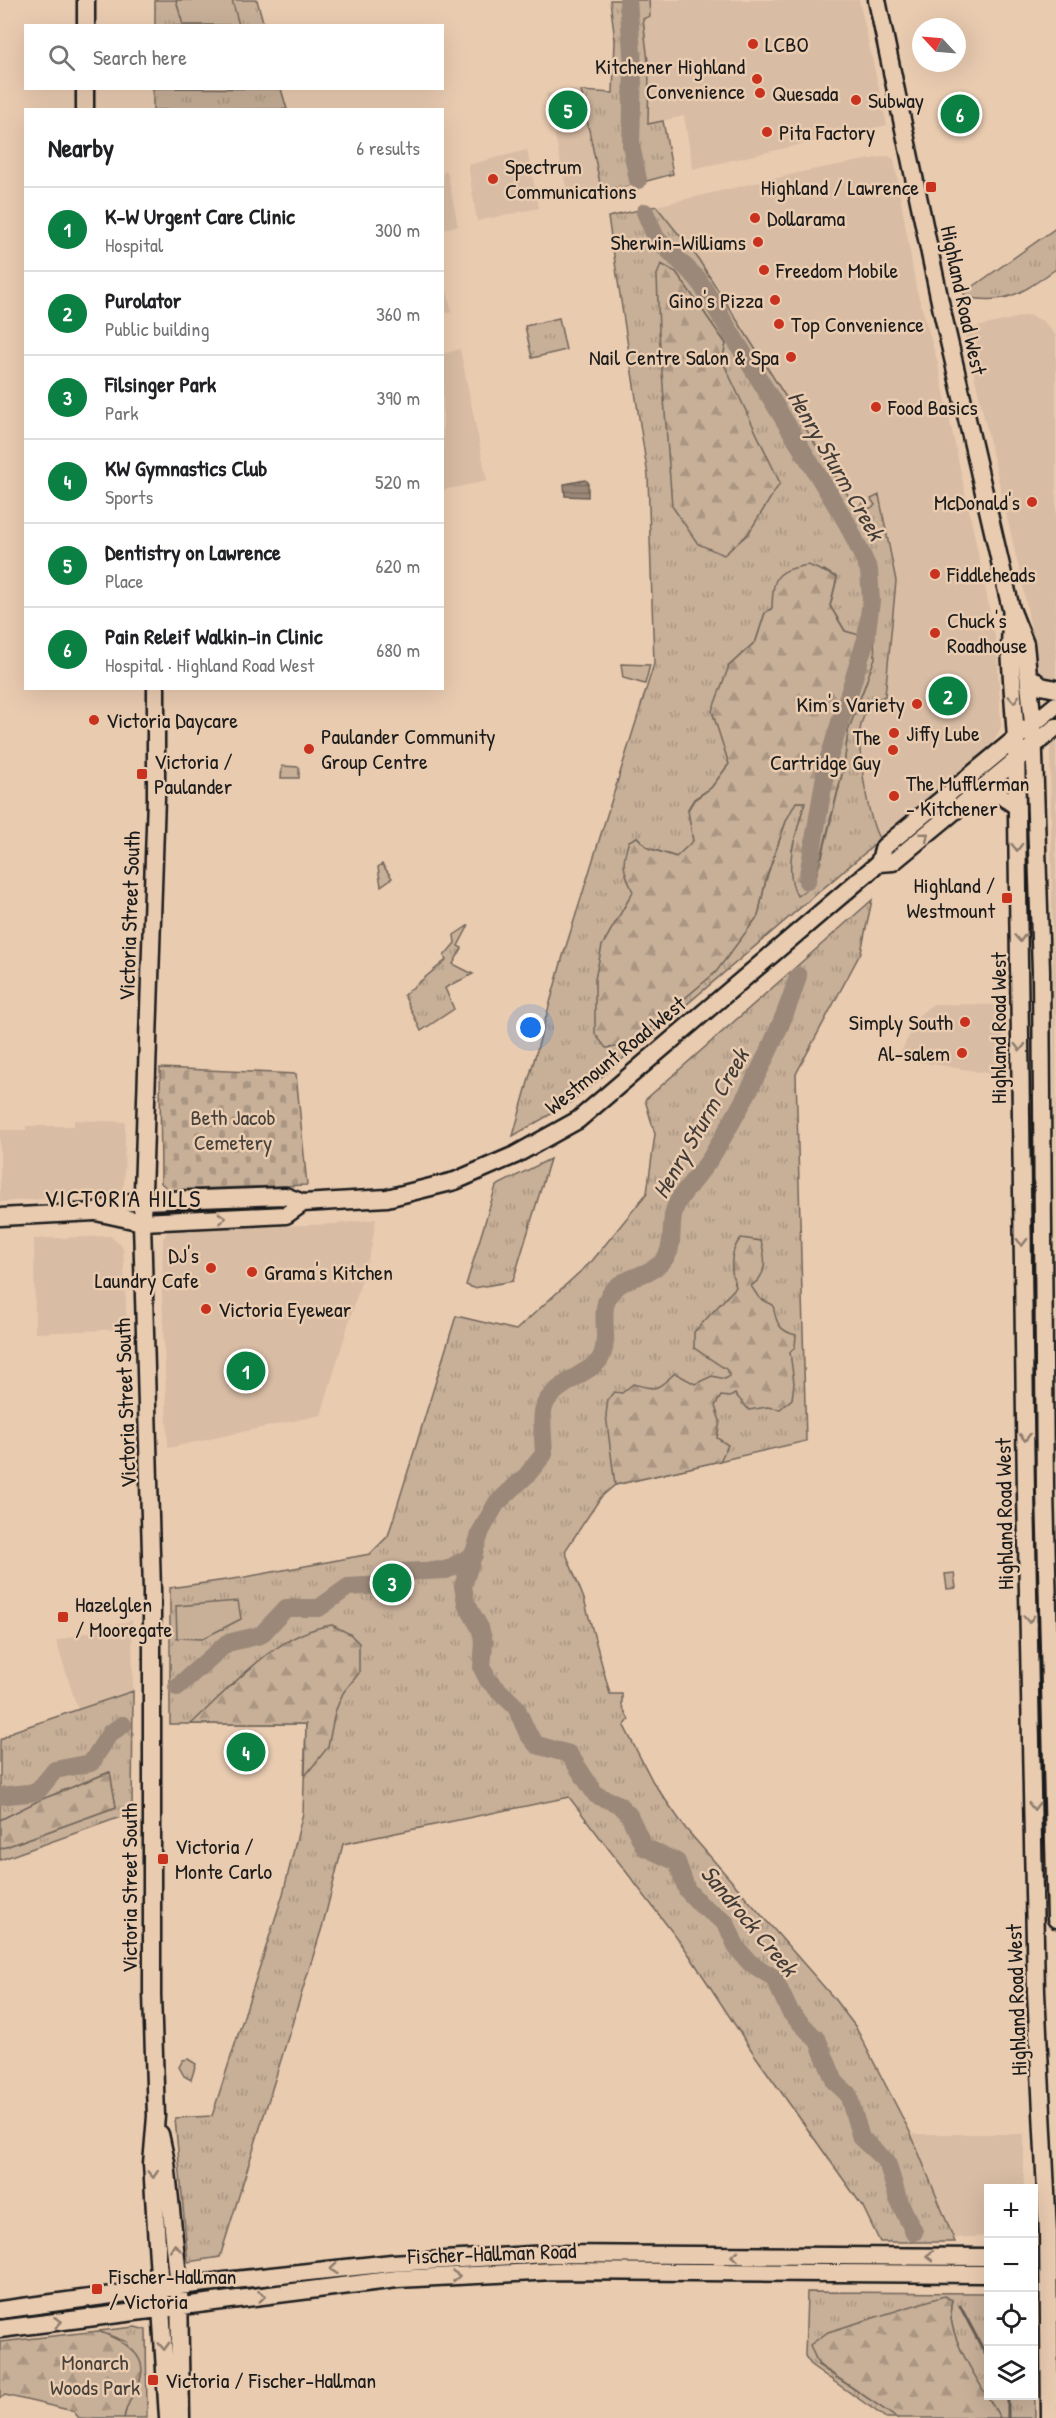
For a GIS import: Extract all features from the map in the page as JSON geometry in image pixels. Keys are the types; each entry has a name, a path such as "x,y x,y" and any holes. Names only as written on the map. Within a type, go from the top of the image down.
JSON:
{"main road":[{"path":"86,0 86,24"},
{"name":"Highland Road West","path":"877,0 942,311 1011,609 1025,644 1034,724 1041,971 1046,1503 1056,1919"},
{"path":"85,90 85,108"},
{"name":"Highland Road West","path":"1011,609 1010,650 1016,739 1026,1492 1036,1980 1050,2418"},
{"path":"1029,676 1041,686 1056,689"},
{"name":"Victoria Street South","path":"156,690 156,798 142,1222 151,1526 152,1994 156,2116 152,2164 162,2288 171,2308 181,2418"},
{"name":"Westmount Road West","path":"95,1212 122,1203 143,1201 285,1196 303,1203 387,1198 454,1181 515,1155 578,1119 879,863 884,847 1056,705"},
{"name":"Westmount Road West","path":"879,863 893,862 1056,727"},
{"path":"967,800 1000,795 1017,806"},
{"name":"Westmount Road West","path":"0,1217 95,1212 142,1222 286,1215 303,1203"},
{"name":"Victoria Street South","path":"156,2116 166,2162 179,2286 171,2308 168,2418"},
{"name":"Fischer-Hallman Road","path":"0,2310 162,2288 392,2263 547,2254 984,2257"},
{"name":"Fischer-Hallman Road","path":"0,2329 397,2279 554,2271 984,2274"}],"shaded area":[{"path":"649,0 859,0 887,125 693,169 684,116 648,124 649,70 643,18 650,16"},
{"path":"565,89 581,91 602,193 569,201 546,94"},
{"path":"527,150 539,208 477,221 468,165"},
{"path":"888,156 894,159 916,288 937,360 984,581 997,647 1001,727 992,745 880,840 875,831 863,776 860,729 869,703 885,696 887,660 875,505 868,509 858,507 851,500 697,257 656,206 811,170"},
{"path":"447,171 458,226 444,229 444,172"},
{"path":"444,278 452,312 444,314"},
{"path":"1029,315 1043,321 1056,336 1056,680 1047,678 1039,671 1022,582 964,330"},
{"path":"460,349 487,481 444,490 444,354"},
{"path":"585,480 588,482 588,497 565,496 564,484"},
{"path":"1056,740 1056,1213 1050,745"},
{"path":"933,1004 1003,1005 1004,1076 898,1058 919,1015"},
{"path":"74,1120 125,1122 124,1184 121,1190 113,1194 0,1202 0,1130 26,1130 26,1126 74,1126"},
{"path":"376,1219 371,1249 321,1415 168,1448 162,1294 163,1239 169,1230 336,1224"},
{"path":"110,1236 123,1247 127,1329 35,1333 34,1239"},
{"path":"132,1620 133,1691 78,1710 56,1641"},
{"path":"911,2134 1024,2134 1024,2184 984,2184 984,2236 954,2238"}],"green space":[{"path":"155,0 257,0 264,24 155,24"},
{"path":"176,0 232,0 239,24 183,24"},
{"path":"610,0 649,0 650,16 643,19 649,70 648,124 663,121 673,174 602,193 581,91 613,93 615,41"},
{"path":"153,90 281,90 287,108 153,108"},
{"path":"656,206 697,257 851,500 858,507 863,503 869,509 875,505 871,499 879,495 896,581 885,696 869,703 862,720 860,741 868,803 880,840 572,1102 513,1136 563,956 654,664 648,476 608,217","holes":["676,272 726,344 722,360","824,570 837,578 830,606 845,631 855,635 867,680 848,731 844,766 822,857 792,850 805,802 795,802 766,879 758,916 716,971 629,1046 602,946 633,892 637,837 648,848 677,857 693,841 688,809 694,799 711,788 729,764 724,747 729,666 756,641 765,613"]},
{"path":"1056,228 1056,269 1014,295 993,300 966,297 958,284 971,288"},
{"path":"661,264 676,272 726,344 722,360 780,483 748,534 724,555 698,544 672,506 659,332 657,275"},
{"path":"559,318 566,350 532,358 525,326"},
{"path":"808,565 837,577 830,606 845,631 874,639 875,658 848,731 844,766 814,885 797,896 793,885 792,850 805,802 796,802 786,821 766,879 758,916 716,972 628,1046 606,1048 595,1034 595,979 602,946 633,892 624,867 629,841 637,837 648,848 676,857 693,841 688,810 694,800 711,788 729,764 712,711 729,666 756,641 765,613 772,608 775,581 778,576 789,570"},
{"path":"621,664 650,665 645,684 623,678"},
{"path":"282,766 299,767 299,778 281,778"},
{"path":"382,864 392,878 381,886 378,867"},
{"path":"872,900 861,952 796,1074 806,1441 615,1485 601,1497 565,1551 584,1599 610,1694 622,1694 622,1706 629,1720 624,1726 653,1782 686,1829 832,1996 855,2026 911,2134 955,2242 880,2242 863,2207 754,2054 686,1950 569,1797 343,1844 324,1921 220,2257 188,2262 175,2118 212,2116 283,1894 303,1813 306,1724 170,1724 170,1588 240,1578 370,1554 388,1536 456,1316 516,1330 592,1261 647,1193 655,1134 645,1100"},
{"path":"469,925 458,946 462,948 453,964 473,974 445,988 454,1009 421,1031 404,995 446,960 444,956 455,943 454,935"},
{"name":"Beth Jacob Cemetery","path":"160,1068 296,1074 307,1185 169,1190 161,1183"},
{"path":"550,1159 513,1281 474,1288 466,1285 496,1186"},
{"path":"741,1238 761,1241 764,1254 763,1272 757,1282 751,1286 759,1298 773,1305 779,1325 796,1335 795,1347 790,1352 794,1383 792,1399 780,1409 767,1407 749,1410 735,1394 730,1397 721,1396 715,1406 720,1421 717,1438 728,1445 720,1461 615,1485 606,1415 608,1399 614,1392 622,1393 633,1384 652,1388 660,1386 675,1373 695,1384 712,1376 725,1379 730,1376 727,1370 694,1348 694,1332 736,1287 732,1262 734,1249"},
{"path":"954,1573 956,1588 947,1589 945,1574"},
{"path":"238,1601 241,1619 202,1639 177,1638 176,1606"},
{"path":"332,1625 350,1634 359,1643 359,1673 343,1693 335,1712 328,1747 305,1776 306,1724 191,1724 238,1679 273,1650 312,1630"},
{"path":"133,1691 132,1813 0,1860 0,1849 116,1807 109,1772 0,1820 0,1740 14,1731"},
{"path":"110,1772 116,1807 0,1849 0,1820 40,1800"},
{"path":"188,2059 196,2064 191,2080 184,2076 179,2067 183,2060"},
{"path":"807,2292 984,2293 984,2391 958,2344 950,2314 952,2300 818,2365 897,2418 886,2418 812,2366 805,2356"},
{"path":"944,2296 952,2300 953,2329 959,2344 984,2391 984,2400 989,2400 1000,2418 897,2418 818,2364 810,2345 828,2332"},
{"path":"135,2327 146,2330 147,2418 124,2418 128,2402 140,2381 127,2342 98,2331"},
{"name":"Monarch Woods Park","path":"98,2331 124,2343 137,2356 141,2364 142,2373 139,2383 128,2404 124,2418 79,2418 73,2411 5,2395 0,2398 0,2342"},
{"path":"989,2400 1035,2400 1035,2418 1000,2418"}],"waterway":[{"name":"Henry Sturm Creek","path":"628,0 633,66 631,145 638,180"},
{"name":"Henry Sturm Creek","path":"645,212 656,238 698,279 847,523 869,570 871,601 866,639 827,764 807,881"},
{"name":"Sandrock Creek","path":"798,976 782,1021 748,1091 712,1156 682,1195 675,1208 670,1246 666,1257 661,1264 619,1285 608,1297 604,1313 605,1339 601,1358 594,1366 549,1397 545,1404 542,1423 544,1454 527,1475 496,1504 481,1531 463,1586 466,1603 480,1628 484,1642 482,1668 488,1680 516,1707 528,1734 537,1745 569,1754 596,1795 618,1804 629,1815 644,1847 677,1862 687,1890 701,1905 726,1923 737,1948 749,1962 774,1978 790,2012 818,2041 835,2082 848,2094 861,2138 887,2162 898,2199 914,2232"},
{"name":"Henry Sturm Creek","path":"177,1687 227,1643 261,1635 286,1608 319,1608 348,1587 382,1585 401,1572 446,1570 474,1555"},
{"name":"Henry Sturm Creek","path":"0,1796 37,1792 55,1770 91,1763 110,1733 123,1725"},
{"name":"Sandrock Creek","path":"960,2306 984,2351"},
{"name":"Sandrock Creek","path":"1008,2400 1008,2418"}],"place":[{"name":"LCBO","path":"753,44"},
{"name":"Kitchener Highland Convenience","path":"757,79"},
{"name":"Quesada","path":"760,93"},
{"name":"Subway","path":"856,100"},
{"name":"Dentistry on Lawrence","path":"568,110"},
{"name":"Pain Releif Walkin-in Clinic","path":"960,114"},
{"name":"Pita Factory","path":"767,132"},
{"name":"Spectrum Communications","path":"493,179"},
{"name":"Highland / Lawrence","path":"931,187"},
{"name":"Dollarama","path":"755,218"},
{"name":"Sherwin-Williams","path":"758,242"},
{"name":"Freedom Mobile","path":"764,270"},
{"name":"Gino's Pizza","path":"775,300"},
{"name":"Top Convenience","path":"779,324"},
{"name":"Nail Centre Salon & Spa","path":"791,357"},
{"name":"Food Basics","path":"876,407"},
{"name":"McDonald's","path":"1032,502"},
{"name":"Fiddleheads","path":"935,574"},
{"name":"Chuck's Roadhouse","path":"935,633"},
{"name":"Purolator","path":"948,696"},
{"name":"Kim's Variety","path":"917,704"},
{"name":"Victoria Daycare","path":"94,720"},
{"name":"Jiffy Lube","path":"894,733"},
{"name":"Paulander Community Group Centre","path":"309,749"},
{"name":"The Cartridge Guy","path":"893,750"},
{"name":"Victoria / Paulander","path":"142,774"},
{"name":"The Mufflerman - Kitchener","path":"894,796"},
{"name":"Highland / Westmount","path":"1007,898"},
{"name":"Simply South","path":"965,1022"},
{"name":"Al-salem","path":"962,1053"},
{"name":"DJ's Laundry Cafe","path":"211,1268"},
{"name":"Grama's Kitchen","path":"252,1272"},
{"name":"Victoria Eyewear","path":"206,1309"},
{"name":"K-W Urgent Care Clinic","path":"246,1371"},
{"name":"Filsinger Park","path":"392,1583"},
{"name":"Hazelglen / Mooregate","path":"63,1617"},
{"name":"KW Gymnastics Club","path":"246,1752"},
{"name":"Victoria / Monte Carlo","path":"163,1859"},
{"name":"Fischer-Hallman / Victoria","path":"97,2289"},
{"name":"Victoria / Fischer-Hallman","path":"153,2380"}],"district":[{"name":"VICTORIA HILLS","path":"123,1198"}]}
